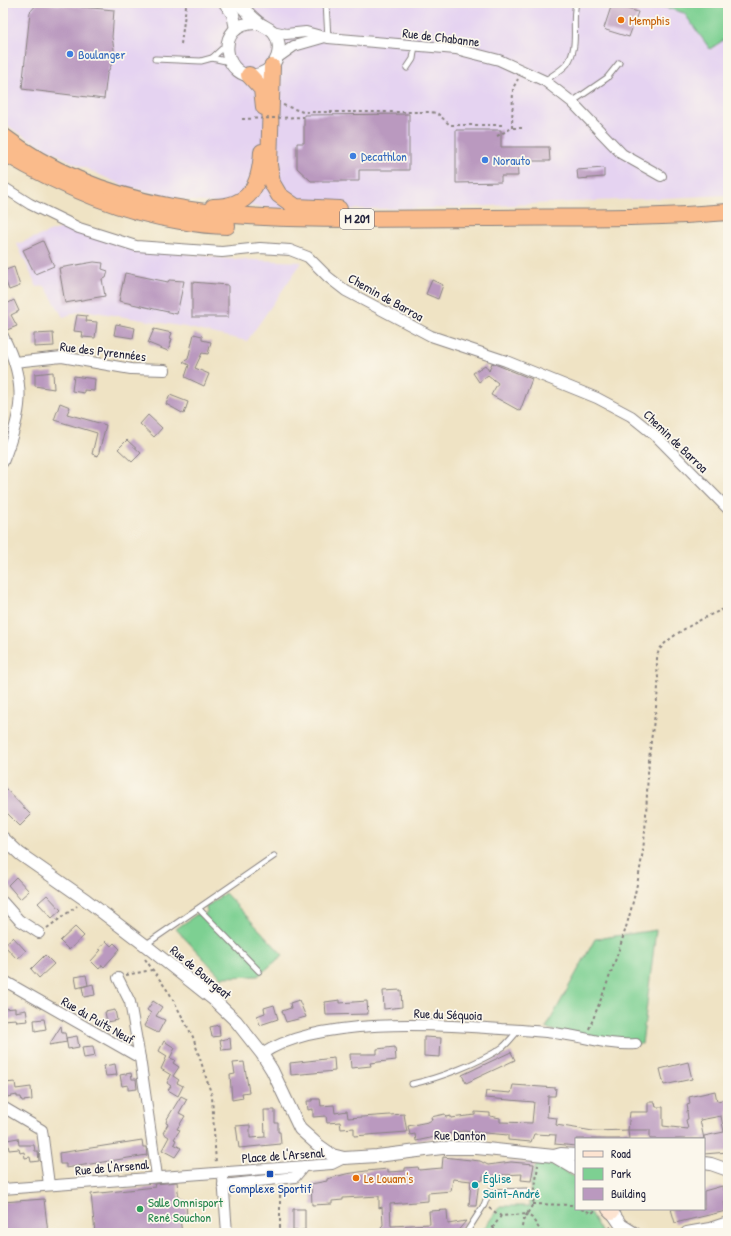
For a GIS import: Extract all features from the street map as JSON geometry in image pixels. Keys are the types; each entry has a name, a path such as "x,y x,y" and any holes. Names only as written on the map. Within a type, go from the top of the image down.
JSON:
{"highway":[{"path":"275,62 269,165 272,183 279,195 296,207 409,213 438,218"},
{"path":"157,205 172,203 210,208 225,207 245,199 251,192 257,183 261,163 264,102 262,89 249,74"},
{"name":"M 201","path":"3,136 26,153 68,175 113,192 157,205 217,215 281,219 664,215 728,212"},
{"name":"M 201","path":"3,144 58,177 99,195 176,216 250,224 438,226 728,222"},
{"path":"3,152 44,175 105,202 165,219 224,226 250,224"}],"street":[{"path":"225,3 233,14 236,29"},
{"path":"238,3 259,23 272,31 279,44 275,62 257,75 249,74 235,68 227,54 227,44 236,29 243,25 259,23"},
{"name":"Rue de Chabanne","path":"272,31 286,34 306,32 325,38 456,49 478,53 517,67 545,81 572,102 622,154 661,176"},
{"name":"Rue de Chabanne","path":"275,62 294,46 325,38"},
{"name":"Chemin de Barroa","path":"3,188 30,204 79,228 136,246 222,252 260,248 290,250 308,257 328,277 346,291 430,336 506,361 598,398 631,416 657,437 728,509"},
{"path":"3,336 14,362 19,379 19,406 15,430 3,462"},
{"name":"Rue des Pyrennées","path":"14,362 62,357 131,369 165,370"},
{"name":"Rue de Bourgeat","path":"3,838 20,854 86,900 213,999 236,1021 262,1054 300,1129 332,1155 344,1158"},
{"path":"3,902 19,920 39,933"},
{"path":"118,978 130,1002 140,1058"},
{"name":"Rue du Puits Neuf","path":"3,980 140,1058 157,1176"},
{"name":"Rue du Séquoia","path":"262,1054 290,1040 347,1029 384,1026 429,1026 518,1030 562,1034 625,1045 636,1044"},
{"path":"3,1107 42,1130 49,1186"},
{"name":"Rue Danton","path":"344,1158 376,1156 442,1148 477,1148 554,1156 562,1154 575,1155"},
{"path":"554,1156 575,1168"},
{"name":"Place de l'Arsenal","path":"220,1173 332,1164 344,1158"},
{"path":"708,1164 728,1159"},
{"path":"708,1164 728,1170"},
{"path":"223,1185 280,1180 295,1177 304,1166"},
{"path":"220,1173 223,1185 227,1233"},
{"name":"Rue de l'Arsenal","path":"3,1189 157,1176 220,1173"},
{"path":"610,1210 620,1229 634,1233"},
{"path":"687,1233 710,1229 728,1223"}],"lane":[{"path":"325,38 326,3"},
{"path":"545,81 566,65 570,59 574,41 576,3"},
{"path":"212,58 227,44"},
{"path":"407,68 413,59 415,45"},
{"path":"155,59 201,61 212,58 231,62"},
{"path":"572,102 607,78 619,63"},
{"path":"145,945 274,856"},
{"path":"199,909 259,971"},
{"path":"412,1084 430,1080 473,1062 504,1046 518,1030"},
{"path":"466,1233 484,1205 489,1192 527,1191"}],"path":[{"path":"181,44 186,6"},
{"path":"512,128 513,88 520,76"},
{"path":"272,103 304,112 412,111 437,113 450,125 502,125"},
{"path":"242,119 304,117"},
{"path":"497,136 512,128 522,128"},
{"path":"582,1038 588,1030 609,980 625,933 635,897 645,832 650,750 658,687 658,653 665,643 690,626 709,615 728,608"},
{"path":"39,933 86,900"},
{"path":"145,945 141,951 152,970 170,994 193,1037 212,1096 220,1173"},
{"path":"133,974 152,970"},
{"path":"521,1233 523,1221 533,1204 539,1154"},
{"path":"280,1180 280,1233"},
{"path":"533,1204 571,1205 575,1207"},
{"path":"484,1205 502,1216 527,1214 532,1218 542,1233"},
{"path":"584,1210 592,1213 596,1210"},
{"path":"489,1233 502,1216"},
{"path":"493,1227 496,1233"}],"shaded area":[{"path":"3,3 652,3 684,13 710,49 728,37 728,195 443,208 290,210 185,200 124,186 74,163 17,132 3,122"},
{"path":"66,226 148,249 229,259 302,262 247,341 185,327 83,310 63,317 45,286 37,287 17,244"}],"green space":[{"path":"652,3 728,3 728,37 710,49 684,13"},
{"path":"225,893 283,955 258,976 221,977 176,929 197,914 202,916 207,912 206,907"},
{"path":"656,930 642,1044 584,1041 546,1028 595,939"},
{"path":"537,1164 554,1165 575,1177 575,1210 589,1210 602,1233 481,1233 500,1206 530,1206 530,1189"}],"building":[{"name":"Boulanger","path":"38,3 114,10 112,37 114,59 107,74 104,99 22,89 30,12"},
{"name":"Memphis","path":"612,4 638,12 629,37 606,30 604,28"},
{"name":"Decathlon","path":"409,114 409,170 359,170 359,181 311,181 297,168 297,143 304,143 304,115"},
{"path":"456,130 501,130 501,147 549,147 550,161 517,161 518,176 501,176 501,182 456,183"},
{"path":"604,168 604,177 578,179 577,170"},
{"path":"43,241 54,266 35,274 23,250"},
{"path":"94,262 103,263 102,269 108,271 106,278 102,279 105,296 65,303 59,268"},
{"path":"14,267 20,286 9,290 6,282 3,283 3,271"},
{"path":"125,273 168,282 169,280 184,281 177,314 119,301"},
{"path":"432,280 443,285 438,299 426,294"},
{"path":"192,282 228,285 228,317 192,317"},
{"path":"3,300 5,305 14,300 19,311 11,315 17,326 7,330 3,323"},
{"path":"77,315 87,316 86,321 97,322 95,338 82,337 83,332 74,331"},
{"path":"116,324 135,328 133,338 114,335"},
{"path":"154,329 172,333 170,338 172,339 168,351 148,343"},
{"path":"53,333 54,346 34,347 34,334"},
{"path":"194,334 202,336 202,340 211,342 208,354 202,353 195,368 209,374 204,386 185,377 189,365 183,362 188,359"},
{"path":"492,363 532,379 520,411 491,395 498,383 488,375 479,382 473,373 485,365 489,371"},
{"path":"53,372 54,389 35,386 35,374"},
{"path":"74,376 95,379 94,391 84,390 84,393 72,391"},
{"path":"170,395 188,402 184,414 166,404"},
{"path":"60,403 70,407 67,414 106,425 98,456 92,454 97,433 54,420"},
{"path":"148,415 162,428 154,437 140,424"},
{"path":"127,440 141,453 132,462 118,449"},
{"path":"3,786 31,815 20,826 3,809"},
{"path":"16,877 29,891 20,899 8,885"},
{"path":"47,895 61,910 52,918 38,903"},
{"path":"75,927 84,936 69,950 60,941"},
{"path":"13,937 26,951 17,959 4,945"},
{"path":"106,941 111,946 114,943 120,949 104,967 102,965 99,969 91,961 101,950 99,949"},
{"path":"45,955 54,964 39,978 31,969"},
{"path":"86,975 88,985 77,988 75,977"},
{"path":"93,984 95,995 84,997 82,987"},
{"path":"401,990 402,1007 384,1009 383,991"},
{"path":"299,1000 306,1017 286,1022 282,1011 291,1008 290,1003"},
{"path":"340,1000 340,1003 367,1001 368,1014 326,1015 325,1002"},
{"path":"153,1001 162,1007 156,1016 165,1020 158,1033 144,1026 151,1013 147,1010"},
{"path":"274,1005 278,1019 260,1025 257,1016 265,1013 264,1008"},
{"path":"15,1008 15,1012 26,1010 28,1021 17,1022 16,1019 3,1020 4,1009"},
{"path":"115,1010 117,1020 107,1022 105,1012"},
{"path":"44,1019 46,1029 35,1031 34,1020"},
{"path":"219,1025 220,1036 212,1037 210,1027"},
{"path":"61,1026 62,1033 65,1033 67,1042 49,1045"},
{"path":"77,1036 79,1047 68,1049 66,1038"},
{"path":"424,1037 441,1038 440,1057 424,1056"},
{"path":"230,1038 231,1049 222,1050 220,1040"},
{"path":"164,1041 175,1048 170,1058 175,1060 173,1063 179,1067 173,1076 179,1080 177,1083 183,1086 178,1096 168,1090 171,1086 167,1083 171,1075 161,1069 167,1056 159,1051"},
{"path":"93,1046 95,1056 84,1058 82,1047"},
{"path":"395,1047 396,1060 370,1063 371,1066 351,1068 350,1054 377,1054 377,1049"},
{"path":"511,1052 515,1060 466,1083 462,1075"},
{"path":"334,1058 335,1071 291,1075 290,1063"},
{"path":"244,1062 249,1092 242,1093 243,1098 232,1100 230,1075 235,1074 233,1063"},
{"path":"688,1062 692,1079 664,1085 660,1069"},
{"path":"115,1064 117,1075 106,1076 104,1066"},
{"path":"131,1073 132,1079 136,1079 137,1089 128,1090 128,1085 122,1086 120,1075"},
{"path":"15,1082 16,1089 31,1087 32,1100 22,1101 21,1097 17,1097 17,1095 7,1097 5,1083"},
{"path":"513,1085 556,1088 555,1096 548,1096 547,1117 557,1118 556,1125 593,1131 628,1130 629,1138 575,1138 575,1146 555,1144 556,1135 534,1134 531,1142 508,1140 508,1135 463,1131 416,1141 415,1134 410,1135 408,1126 428,1122 432,1120 431,1117 445,1114 446,1117 451,1116 451,1118 475,1115 475,1112 490,1113 490,1116 500,1118 500,1122 532,1123 534,1102 485,1098 486,1091 511,1093"},
{"path":"715,1091 717,1101 727,1099 728,1152 705,1154 704,1136 724,1132 721,1116 700,1120 704,1138 650,1138 650,1130 628,1130 630,1112 648,1112 648,1102 655,1102 656,1107 663,1107 663,1126 688,1129 686,1120 688,1119 687,1105 690,1104 689,1097"},
{"path":"181,1096 187,1099 179,1113 185,1116 177,1129 180,1130 174,1139 176,1140 174,1144 181,1148 175,1157 162,1150 169,1137 163,1133 168,1124 166,1123 167,1119"},
{"path":"312,1099 320,1099 321,1106 334,1105 335,1113 347,1111 348,1118 404,1114 407,1132 354,1136 354,1128 341,1129 340,1122 327,1123 326,1116 313,1117 313,1109 308,1110 307,1101 312,1101"},
{"path":"264,1110 275,1110 275,1123 278,1123 278,1132 280,1132 281,1144 239,1148 236,1126 250,1125 250,1138 265,1137"},
{"path":"18,1138 19,1145 34,1145 35,1151 38,1151 39,1161 31,1162 30,1157 25,1158 24,1152 20,1153 19,1149 9,1150 7,1140"},
{"path":"142,1140 143,1147 146,1147 147,1155 66,1168 66,1164 60,1164 59,1153"},
{"path":"443,1157 480,1161 488,1165 511,1162 534,1164 531,1181 521,1180 522,1174 483,1176 483,1180 479,1181 476,1206 469,1206 471,1181 453,1179 451,1191 428,1193 428,1201 390,1204 391,1226 430,1224 429,1211 447,1210 448,1224 466,1221 456,1233 381,1233 381,1227 383,1225 382,1207 379,1208 379,1196 343,1198 343,1200 332,1201 332,1204 312,1205 311,1184 327,1181 327,1179 346,1174 366,1171 388,1169 388,1172 405,1171 405,1168 418,1167 419,1170 442,1168"},
{"name":"Salle Omnisport René Souchon","path":"177,1182 179,1200 186,1200 187,1218 180,1219 182,1233 95,1233 91,1194 155,1187 154,1184"},
{"path":"722,1186 728,1197 728,1202 724,1201 726,1211 675,1223 671,1210 705,1210 705,1191"},
{"path":"44,1199 48,1233 3,1233 3,1202"},
{"path":"293,1209 305,1209 305,1230 293,1231"}],"place":[{"name":"Memphis","path":"621,20"},
{"name":"Boulanger","path":"70,54"},
{"name":"Decathlon","path":"353,156"},
{"name":"Norauto","path":"485,160"},
{"name":"Complexe Sportif","path":"270,1174"},
{"name":"Le Louam's","path":"356,1178"},
{"name":"Église Saint-André","path":"475,1185"},
{"name":"Salle Omnisport René Souchon","path":"140,1209"}]}
